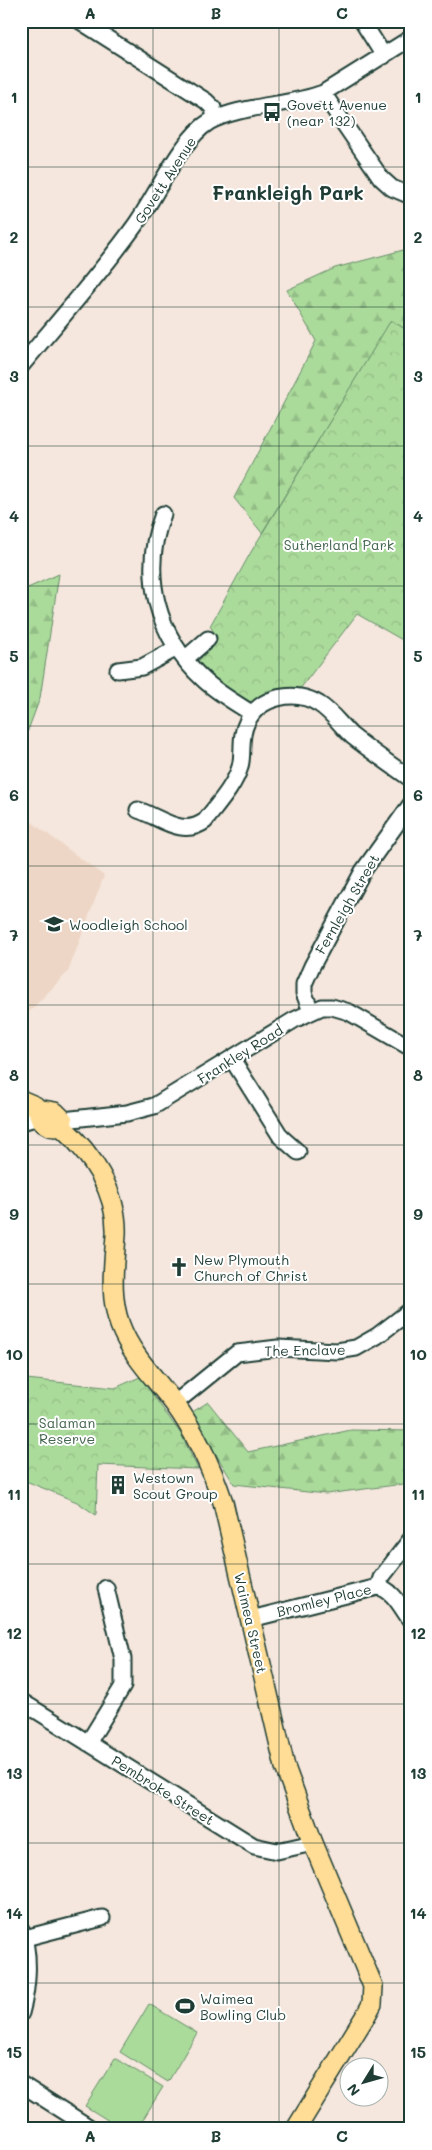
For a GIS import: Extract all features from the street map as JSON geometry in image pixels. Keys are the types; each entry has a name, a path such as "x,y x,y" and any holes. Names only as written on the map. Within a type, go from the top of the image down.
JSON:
{"main road":[{"path":"21,1100 35,1106 33,1117 48,1125 62,1123"},
{"name":"Waimea Street","path":"62,1123 92,1162 108,1188 113,1203 116,1226 112,1294 124,1337 190,1426 215,1479 285,1767 313,1843 370,1975 374,1995 363,2021 296,2129"}],"street":[{"path":"80,21 206,101 213,108 216,119"},
{"path":"362,21 384,56"},
{"name":"Govett Avenue","path":"24,359 136,224 196,132 216,119 310,98 324,93 411,38"},
{"path":"324,93 381,178 392,188 411,196"},
{"path":"163,514 154,537 153,578 162,619 181,654 203,679 251,713"},
{"path":"118,670 142,667 181,654 208,639"},
{"path":"138,810 183,829 192,828 205,821 236,777 240,765 241,740 251,713 262,705 285,697 298,696 311,699 321,705 353,736 411,779"},
{"name":"Fernleigh Street","path":"311,1011 304,993 304,984 312,966 363,871 411,804"},
{"name":"Frankley Road","path":"62,1123 126,1113 154,1106 311,1011 332,1007 349,1012 411,1048"},
{"path":"232,1059 280,1136 298,1152"},
{"name":"The Enclave","path":"174,1404 237,1353 278,1348 337,1351 356,1348 377,1336 411,1310"},
{"path":"378,1587 381,1578 411,1539"},
{"name":"Bromley Place","path":"250,1618 378,1587 385,1588 391,1593 411,1621"},
{"path":"88,1743 123,1686 123,1659 106,1588"},
{"name":"Pembroke Street","path":"21,1702 254,1846 278,1851 313,1843"},
{"path":"21,2014 26,1978 23,1933 102,1918"},
{"path":"21,2084 92,2129"}],"shaded area":[{"name":"Woodleigh School","path":"21,814 104,876 68,972 21,1020"}],"green space":[{"path":"411,248 411,332 391,321 262,533 234,498 316,341 287,290 335,268"},
{"name":"Sutherland Park","path":"391,320 411,333 411,645 357,614 300,689 269,693 251,705 209,677 198,662 217,637 210,626 251,552"},
{"path":"59,574 40,698 21,749 21,591"},
{"name":"Salaman Reserve","path":"21,1375 26,1379 115,1388 140,1377 181,1434 198,1469 98,1465 96,1515 77,1502 21,1479"},
{"path":"208,1402 248,1452 351,1430 411,1431 411,1483 326,1494 234,1484 191,1413"},
{"path":"149,2004 197,2033 168,2082 120,2052"},
{"path":"115,2058 163,2087 137,2129 122,2129 85,2106"}],"place":[{"name":"Govett Avenue (near 132)","path":"272,112"},
{"name":"Woodleigh School","path":"54,924"},
{"name":"New Plymouth Church of Christ","path":"179,1267"},
{"name":"Westown Scout Group","path":"118,1485"},
{"name":"Waimea Bowling Club","path":"185,2006"}],"district":[{"name":"Frankleigh Park","path":"288,192"}]}
